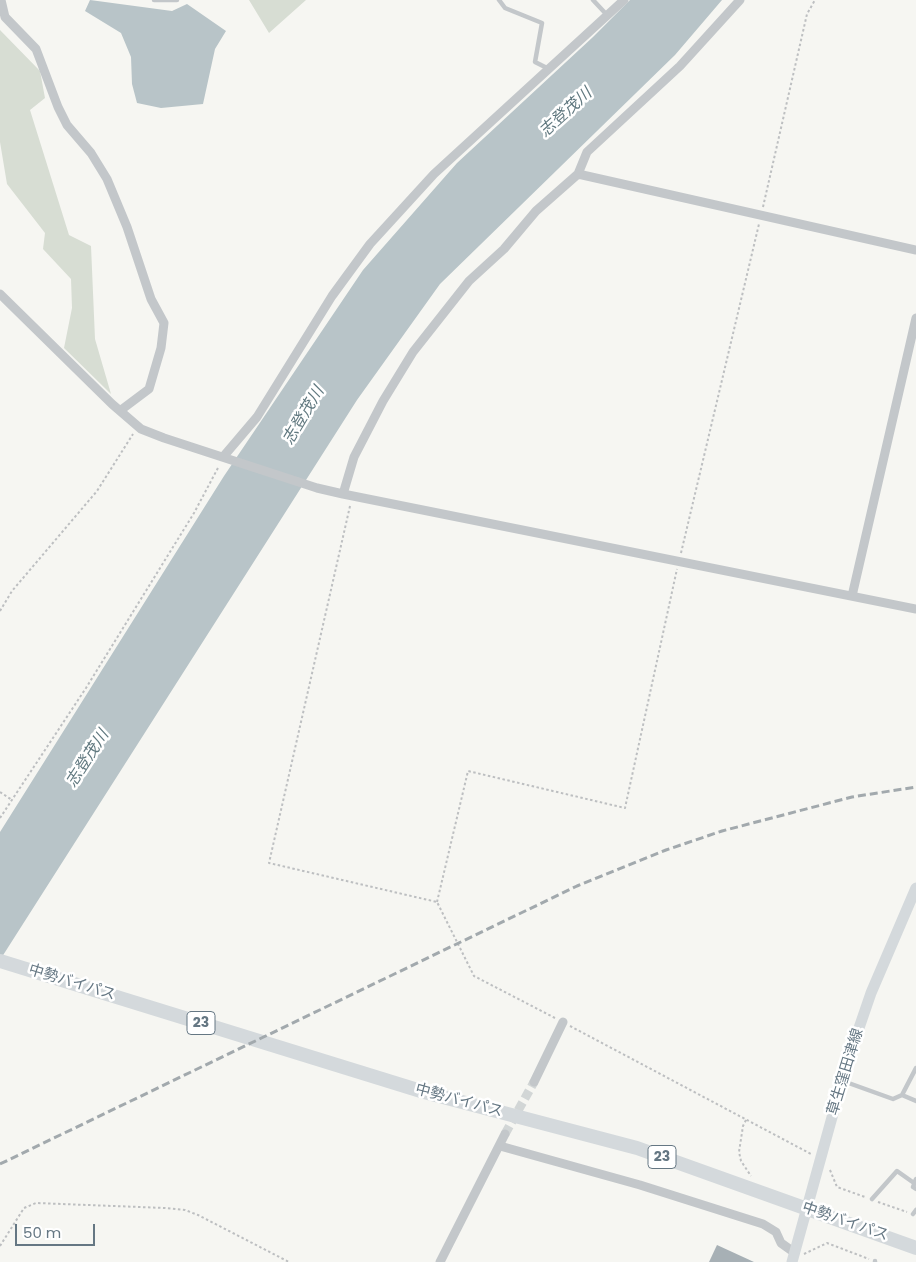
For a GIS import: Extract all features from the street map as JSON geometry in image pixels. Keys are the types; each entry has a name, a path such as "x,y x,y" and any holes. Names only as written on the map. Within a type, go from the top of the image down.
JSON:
{"highway":[{"name":"中勢バイパス","path":"0,961 401,1085 637,1148 914,1247"}],"main road":[{"name":"草生窪田津線","path":"793,1257 842,1081 871,992 916,888"}],"street":[{"path":"1,0 6,17 36,49 58,107 67,125 90,153 107,179 127,227 152,299 164,323 162,348 149,390 121,410"},
{"path":"226,458 257,417 323,309 370,244 434,174 624,0"},
{"path":"347,495 354,457 383,401 413,352 469,281 504,249 536,211 578,174 586,152 680,66 740,0"},
{"path":"578,174 916,250"},
{"path":"0,294 141,428 164,438 317,488 347,495 916,609"},
{"path":"852,596 916,318"},
{"path":"534,1082 563,1022"},
{"path":"440,1262 505,1134"},
{"path":"500,1146 640,1185 763,1224 776,1232 781,1243 793,1257"}],"lane":[{"path":"154,0 177,0"},
{"path":"499,0 505,8 542,24 535,62 549,69"},
{"path":"593,0 608,16"},
{"path":"842,1081 893,1099 902,1095 916,1068"},
{"path":"902,1095 916,1101"},
{"path":"872,1199 897,1171 915,1181 913,1187 916,1189"}],"path":[{"path":"815,0 807,14 679,561 625,808 468,771 437,902 474,976 821,1159 829,1169 837,1187 914,1212"},
{"path":"0,611 28,570 97,491 138,425"},
{"path":"0,818 138,605 226,458"},
{"path":"347,495 269,863 437,902"},
{"path":"0,792 12,800"},
{"path":"746,1120 743,1126 740,1156 753,1180 764,1192"},
{"path":"0,1246 24,1208 36,1203 165,1208 185,1210 198,1215 289,1262"},
{"path":"793,1257 806,1254 827,1243 875,1262"}],"shaded area":[{"path":"249,0 306,0 269,33"},
{"path":"0,30 40,71 45,98 30,110 69,235 91,246 95,339 111,394 64,348 72,308 71,279 43,249 45,233 7,184 0,142"}],"water":[{"path":"90,0 172,11 187,4 226,31 215,49 203,104 161,108 137,103 132,84 131,57 121,33 85,11"},
{"name":"志登茂川","path":"630,0 722,0 675,55 440,284 357,400 0,960 0,832 224,476 363,270 457,163 593,37"}],"building":[{"path":"717,1245 754,1262 709,1262"}],"tunnel":[{"path":"505,1134 534,1082"}],"railway":[{"path":"0,1164 577,886 666,850 722,831 852,797 916,787"}]}
